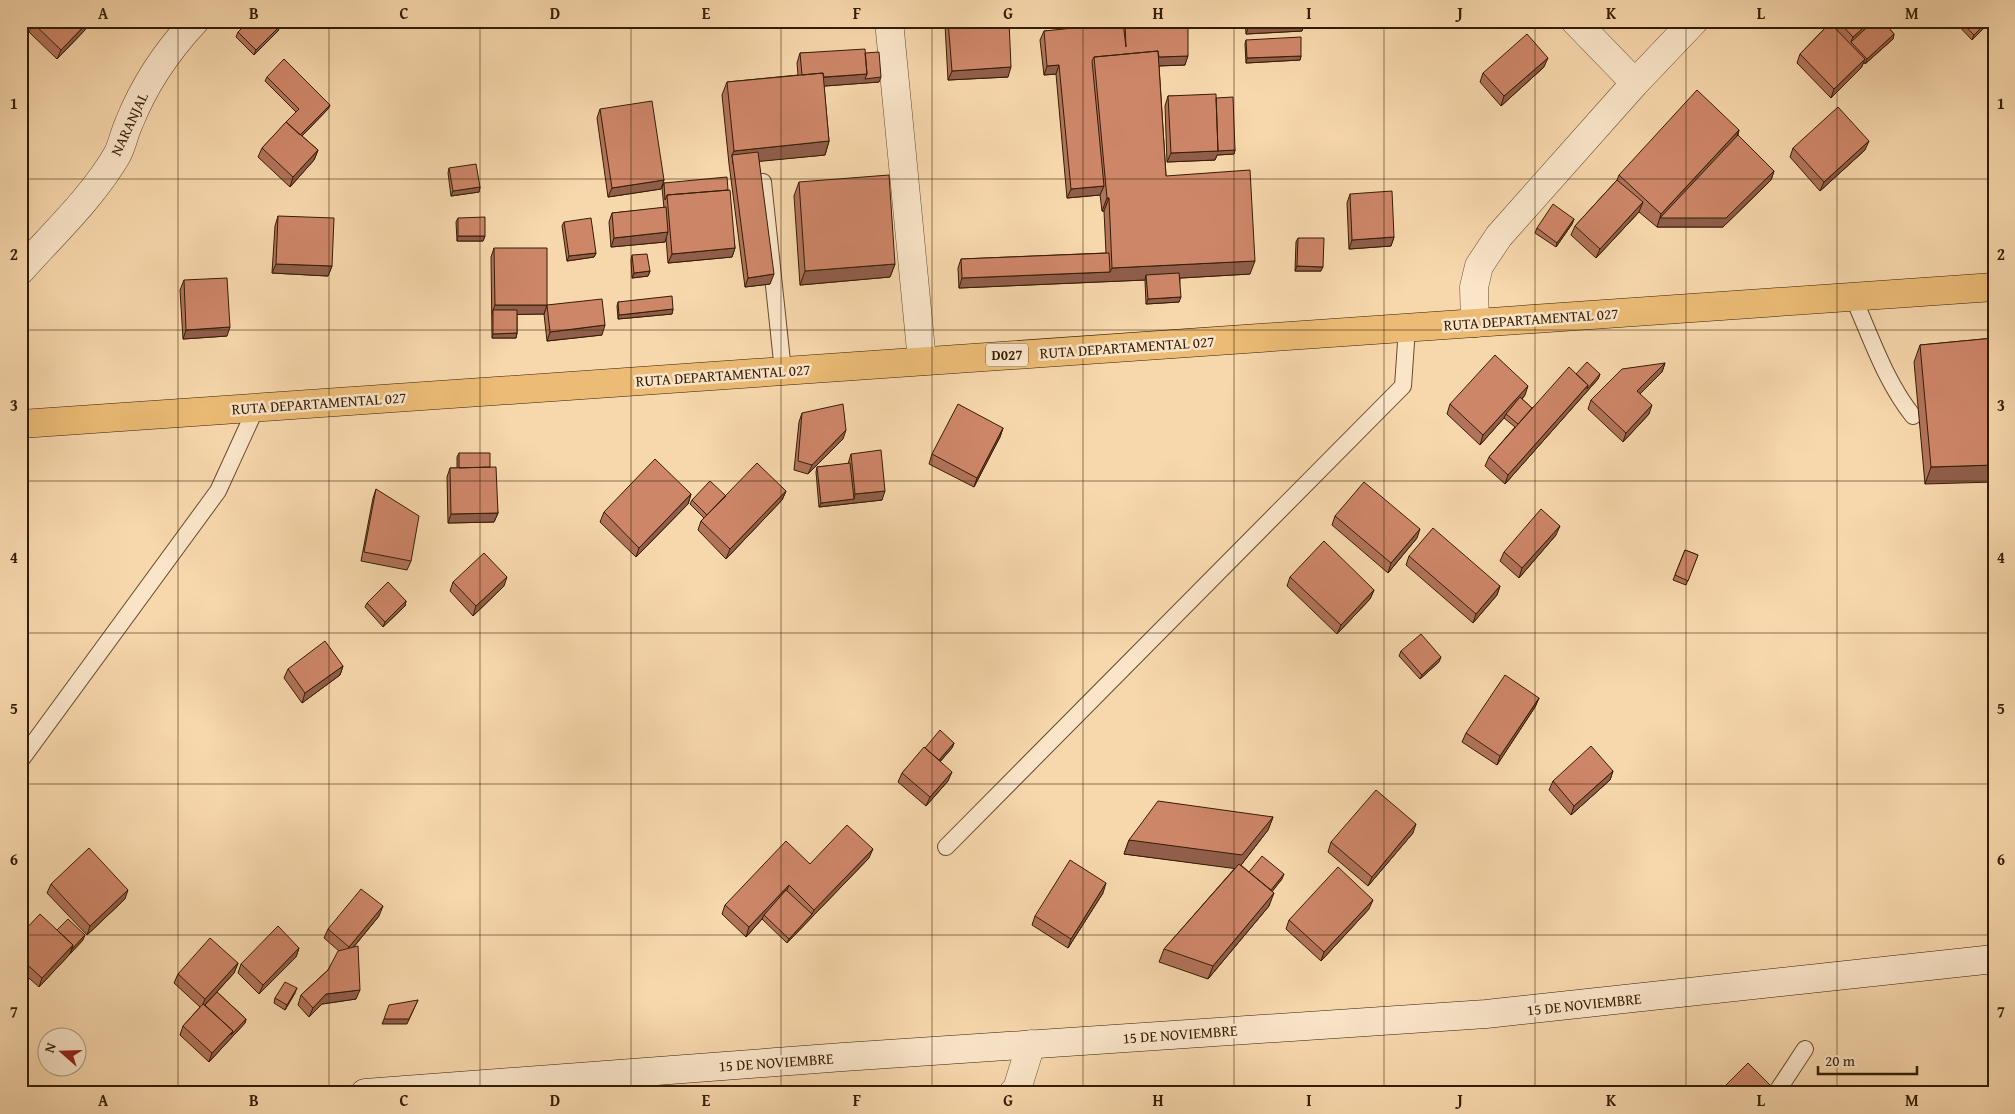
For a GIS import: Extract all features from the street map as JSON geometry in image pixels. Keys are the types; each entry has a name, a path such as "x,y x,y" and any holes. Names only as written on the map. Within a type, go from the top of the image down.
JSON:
{"main road":[{"name":"RUTA DEPARTAMENTAL 027","path":"21,424 1994,287"}],"street":[{"name":"NARANJAL","path":"21,270 90,193 117,155 129,123 151,77 176,41 195,21"},
{"path":"889,21 922,361"},
{"path":"1575,21 1635,83"},
{"path":"1475,323 1474,287 1480,266 1499,236 1635,83 1694,21"},
{"name":"15 DE NOVIEMBRE","path":"365,1093 416,1091 1031,1044 1486,1014 1994,959"},
{"path":"1013,1093 1017,1089 1031,1044"}],"lane":[{"path":"763,182 784,371"},
{"path":"1853,297 1888,377 1902,402 1913,416"},
{"path":"946,847 1403,386 1407,328"},
{"path":"21,760 218,491 256,408"},
{"path":"1776,1093 1805,1049"}],"building":[{"path":"34,21 89,21 61,50 33,23"},
{"path":"249,21 275,21 280,26 256,50 238,32"},
{"path":"948,21 1009,21 1011,67 952,71"},
{"path":"1125,21 1188,21 1188,56 1159,57 1158,51 1094,57 1092,61 1104,186 1071,189 1059,65 1047,66 1044,31 1123,23 1126,47"},
{"path":"1249,21 1305,21 1249,25"},
{"path":"1838,21 1871,21 1853,37"},
{"path":"1874,21 1883,21 1894,34 1867,59 1851,42"},
{"path":"1960,21 1988,21 1974,35"},
{"path":"1830,23 1865,59 1834,89 1800,54"},
{"path":"1527,34 1548,58 1504,96 1483,73"},
{"path":"1301,37 1301,56 1247,58 1246,40"},
{"path":"865,49 867,74 824,77 823,73 802,75 800,53"},
{"path":"1158,51 1166,176 1250,170 1255,261 1112,268 1109,198 1107,198 1094,57"},
{"path":"879,52 881,77 865,79 867,74 865,53"},
{"path":"284,59 330,105 300,135 286,122 299,109 267,77"},
{"path":"823,73 829,141 734,151 727,82"},
{"path":"1697,90 1739,130 1661,214 1619,175"},
{"path":"1216,94 1218,151 1171,153 1168,96"},
{"path":"1233,97 1235,150 1218,151 1216,98"},
{"path":"652,101 664,180 612,188 600,109"},
{"path":"1838,107 1869,141 1824,182 1793,148"},
{"path":"286,122 318,150 293,177 262,148"},
{"path":"1738,135 1774,171 1726,218 1660,218"},
{"path":"758,152 774,274 748,278 732,155"},
{"path":"476,164 480,187 453,191 449,168"},
{"path":"889,175 895,264 805,271 799,182"},
{"path":"727,177 728,190 667,195 665,200 664,183"},
{"path":"1617,180 1643,202 1600,249 1575,226"},
{"path":"730,190 735,248 672,254 667,195"},
{"path":"1392,191 1394,237 1352,240 1350,194"},
{"path":"1553,204 1574,219 1557,243 1537,228"},
{"path":"666,207 668,232 614,238 612,213"},
{"path":"278,216 334,218 332,266 276,264"},
{"path":"485,217 485,236 458,236 458,218"},
{"path":"591,218 596,253 569,256 564,222"},
{"path":"1298,238 1324,238 1323,267 1297,266"},
{"path":"494,248 547,248 547,305 495,305"},
{"path":"1109,253 1110,272 962,278 961,259"},
{"path":"647,254 650,271 634,273 632,255"},
{"path":"1179,273 1181,297 1148,299 1146,275"},
{"path":"227,278 230,327 186,330 184,280"},
{"path":"672,296 673,309 619,315 618,302"},
{"path":"602,299 605,325 550,332 547,305"},
{"path":"493,310 517,310 517,333 493,334"},
{"path":"1994,338 1994,465 1931,467 1920,345"},
{"path":"1495,355 1528,386 1483,435 1450,404"},
{"path":"1587,362 1600,374 1587,389 1588,385 1576,374"},
{"path":"1665,363 1637,391 1652,405 1626,433 1591,400 1622,369"},
{"path":"1569,367 1588,385 1508,475 1489,457"},
{"path":"1520,397 1532,408 1518,424 1506,414"},
{"path":"843,404 846,430 812,465 798,461 802,413"},
{"path":"958,404 1003,428 977,478 932,454"},
{"path":"881,450 885,491 855,494 851,454"},
{"path":"459,453 490,453 490,467 459,468"},
{"path":"655,459 691,494 639,548 604,512"},
{"path":"757,463 786,491 730,549 701,521"},
{"path":"850,463 854,499 821,503 817,467"},
{"path":"496,467 498,513 451,514 450,468"},
{"path":"710,481 726,496 707,515 692,500"},
{"path":"1364,482 1420,529 1391,563 1335,516"},
{"path":"376,489 419,516 411,561 364,552"},
{"path":"1541,509 1560,526 1522,568 1504,552"},
{"path":"1433,528 1500,586 1476,614 1409,556"},
{"path":"1324,541 1374,590 1341,625 1290,577"},
{"path":"1685,550 1698,555 1688,581 1675,575"},
{"path":"484,553 507,577 476,606 453,582"},
{"path":"388,582 406,601 385,622 367,603"},
{"path":"1421,634 1441,657 1422,675 1401,651"},
{"path":"325,641 343,666 305,693 288,669"},
{"path":"1505,675 1539,698 1500,756 1466,733"},
{"path":"940,730 954,743 939,760 925,748"},
{"path":"1591,746 1613,771 1574,806 1553,781"},
{"path":"924,747 952,772 930,797 902,773"},
{"path":"1376,790 1416,824 1372,877 1331,842"},
{"path":"1158,801 1273,817 1242,855 1129,840"},
{"path":"847,825 873,849 814,910 789,885 749,927 725,905 786,841 810,864"},
{"path":"89,848 128,890 90,926 51,884"},
{"path":"1262,856 1284,874 1271,890 1249,872"},
{"path":"1070,860 1106,883 1071,939 1035,916"},
{"path":"1239,864 1274,893 1213,966 1164,949"},
{"path":"1338,867 1373,900 1324,952 1289,920"},
{"path":"361,889 383,906 349,947 328,929"},
{"path":"786,890 812,914 789,939 764,915"},
{"path":"40,914 73,945 42,978 21,959 21,934"},
{"path":"68,919 85,935 72,949 73,945 57,930"},
{"path":"278,926 299,948 263,985 241,964"},
{"path":"210,938 238,963 205,999 178,974"},
{"path":"358,946 360,990 326,994 313,1008 301,995 328,970 338,951"},
{"path":"285,982 297,988 287,1005 275,998"},
{"path":"217,992 246,1019 231,1035 233,1031 205,1005"},
{"path":"418,1000 409,1019 384,1019 389,1005"},
{"path":"203,1004 233,1031 212,1053 183,1026"},
{"path":"1748,1063 1772,1087 1766,1093 1726,1093 1722,1089"}]}
